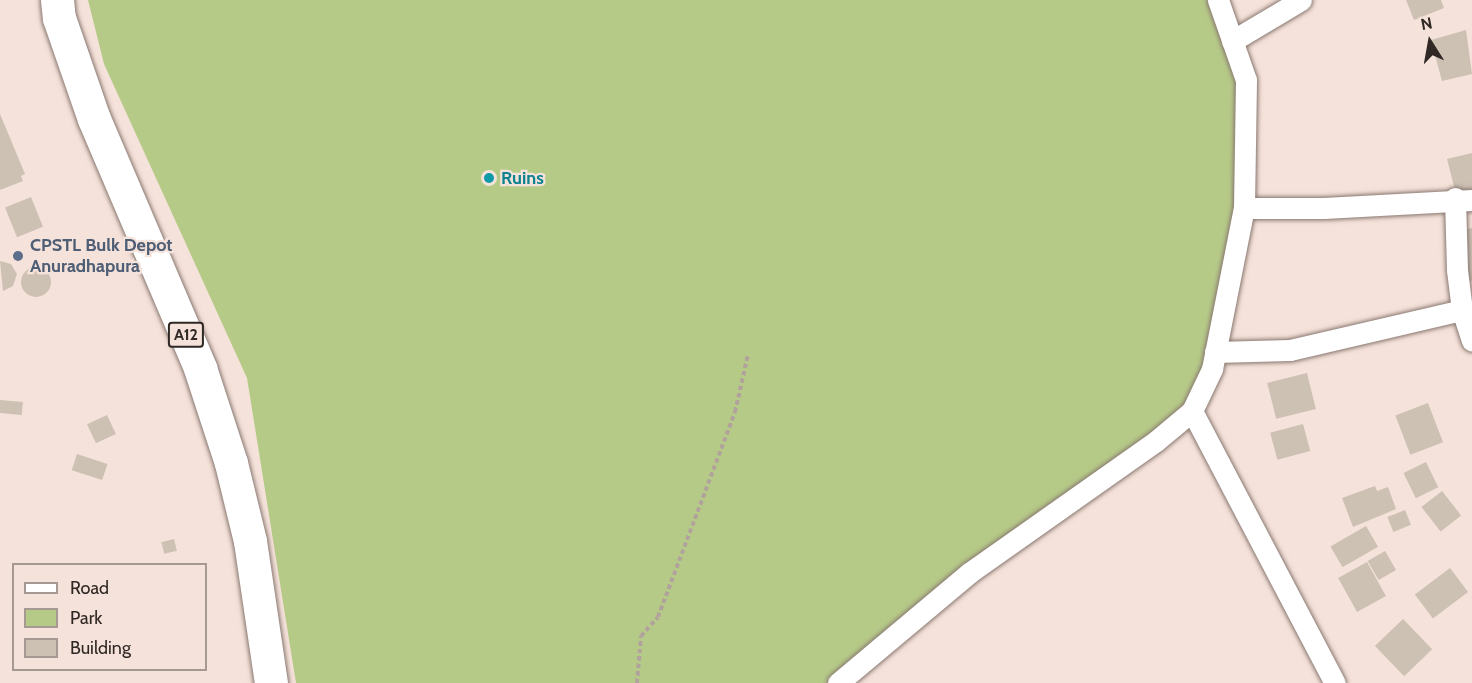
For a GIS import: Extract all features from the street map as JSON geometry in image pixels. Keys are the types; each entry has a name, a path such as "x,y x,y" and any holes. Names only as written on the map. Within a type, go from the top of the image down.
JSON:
{"highway":[{"name":"A12","path":"57,0 59,18 94,119 200,368 231,463 250,541 271,683"}],"street":[{"path":"838,683 969,573 1156,441 1192,411 1212,369 1244,208 1246,80 1218,0"},
{"path":"1232,41 1301,0"},
{"path":"1244,208 1324,208 1463,199 1462,310 1472,340"},
{"path":"1215,352 1290,350 1462,310"},
{"path":"1192,411 1335,683"}],"path":[{"path":"638,683 642,636 658,618 735,412 748,355"}],"green space":[{"path":"88,0 1218,0 1246,80 1244,208 1192,411 838,683 296,683 247,378 104,64"}],"building":[{"path":"1406,0 1441,0 1444,8 1414,20"},
{"path":"1466,30 1472,74 1442,81 1431,40"},
{"path":"0,114 25,174 21,176 23,181 0,190"},
{"path":"1472,153 1472,190 1456,194 1447,159"},
{"path":"31,197 43,227 17,237 5,207"},
{"path":"1472,228 1472,281 1466,282 1460,231"},
{"path":"0,261 11,264 17,274 13,286 3,291"},
{"path":"36,267 42,268 50,276 50,288 42,296 36,297 30,296 22,288 21,282 22,276 30,268"},
{"path":"1307,373 1316,409 1276,419 1267,383"},
{"path":"0,400 23,402 22,415 0,413"},
{"path":"1428,403 1443,442 1410,455 1395,416"},
{"path":"107,415 116,434 96,443 87,424"},
{"path":"1303,424 1310,451 1277,460 1270,433"},
{"path":"77,454 107,464 102,480 72,470"},
{"path":"1426,462 1438,487 1416,498 1404,473"},
{"path":"1375,486 1377,491 1388,487 1396,509 1353,527 1342,498"},
{"path":"1442,491 1461,515 1441,531 1422,507"},
{"path":"1405,510 1411,525 1393,532 1387,517"},
{"path":"1366,526 1378,547 1342,567 1330,546"},
{"path":"174,539 177,551 164,554 161,542"},
{"path":"1385,551 1396,570 1379,580 1368,561"},
{"path":"1367,562 1386,596 1357,612 1338,578"},
{"path":"1450,568 1468,592 1433,618 1415,594"},
{"path":"1403,619 1432,649 1404,676 1375,646"}],"place":[{"name":"Ruins","path":"489,178"},
{"name":"CPSTL Bulk Depot Anuradhapura","path":"18,256"}]}
